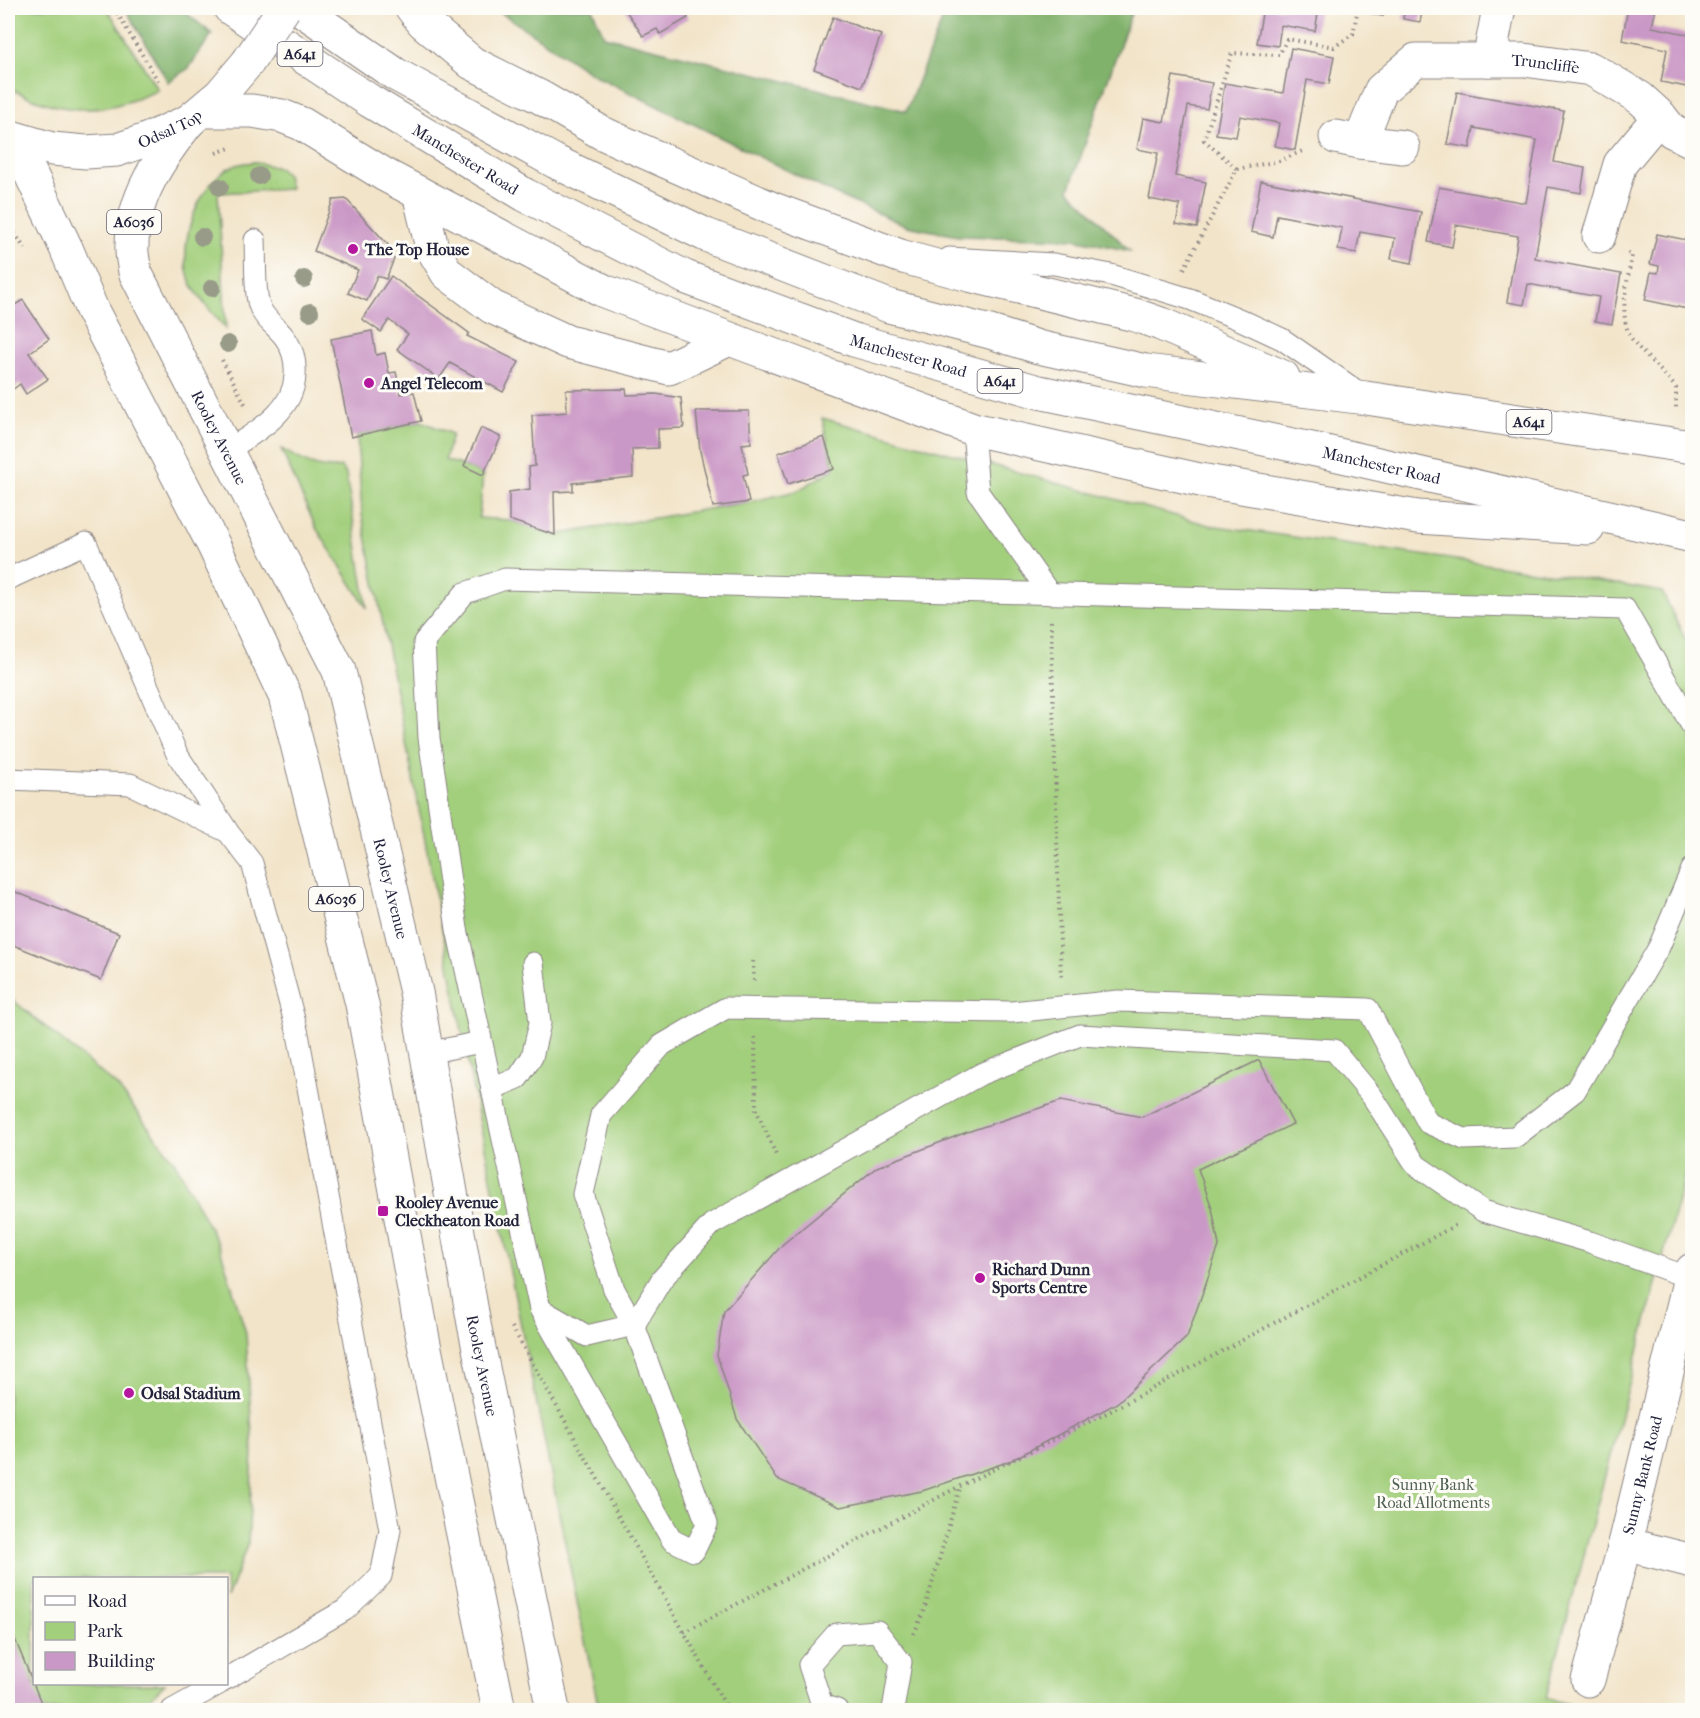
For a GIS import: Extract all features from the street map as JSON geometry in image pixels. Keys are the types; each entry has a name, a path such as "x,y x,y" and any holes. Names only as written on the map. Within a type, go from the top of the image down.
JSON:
{"main road":[{"name":"Manchester Road","path":"230,8 370,101 525,195 685,278 854,340 1039,392 1321,451 1685,534"},
{"name":"Odsal Top","path":"11,138 52,149 86,152 117,150 146,140 195,116 220,95 248,62 284,8"},
{"name":"A641","path":"298,8 394,74 556,162 706,235 889,306 1038,347 1146,371 1366,398 1683,446"},
{"path":"412,8 423,22 472,63 540,96 602,133 773,208 900,256 1135,315 1318,392"},
{"name":"Truncliffe","path":"1489,60 1500,8"},
{"name":"Truncliffe","path":"1348,140 1381,90 1416,60 1524,60 1591,69 1640,98 1660,116 1671,131 1692,141"},
{"path":"195,116 252,111 282,116 302,124 385,175 604,291 973,429 1200,480 1418,517 1685,534"},
{"name":"Rooley Avenue","path":"195,116 169,145 153,171 134,221 131,246 135,272 339,671 416,992 474,1324 553,1710"},
{"path":"1599,236 1620,164 1660,116"},
{"name":"A6036","path":"11,138 66,248 92,310 214,546 285,696 362,1004 426,1350 499,1710"},
{"path":"1348,140 1403,147"},
{"path":"419,193 432,248 447,273 492,307 568,342 669,368 729,339"},
{"name":"Sunny Bank Road","path":"1588,1680 1625,1545 1691,1274"},
{"path":"1625,1545 1692,1561"}],"lane":[{"path":"227,451 259,430 282,411 294,389 296,366 293,351 284,335 265,318 258,304 255,240"},
{"path":"900,256 1054,264 1111,275 1171,293 1241,320 1282,339 1366,398"},
{"path":"973,429 978,492 1050,594"},
{"path":"8,579 86,543 177,754 228,832 252,863 298,1034 390,1530 381,1576 345,1610 228,1678"},
{"path":"1692,726 1625,609 505,579 465,593 424,642 429,738 457,929 540,1309 672,1540 694,1551 707,1524 634,1325 614,1289 583,1194 601,1115 662,1046 726,1008 1012,1012 1118,1001 1368,1009 1428,1123 1464,1139 1515,1137 1575,1091 1659,947 1692,869"},
{"path":"8,779 130,784 228,832"},
{"path":"492,1089 518,1078 532,1057 540,1023 533,963"},
{"path":"1062,1007 1080,1035"},
{"path":"540,1309 587,1336 634,1325 662,1279 712,1224 981,1074 1080,1035 1334,1050 1372,1096 1416,1165 1483,1211 1691,1274"},
{"path":"427,1053 481,1042"},
{"path":"837,1710 822,1705 809,1665 836,1634 877,1631 901,1662 893,1710"},
{"path":"172,1710 216,1685"}],"path":[{"path":"114,8 158,81"},
{"path":"1237,169 1204,140 1232,53 1279,55 1287,39 1334,47 1353,34 1358,8"},
{"path":"1237,169 1279,161 1348,140"},
{"path":"1171,293 1237,169"},
{"path":"8,223 25,249"},
{"path":"1599,236 1632,255 1625,303 1625,322 1631,337 1676,388 1683,446"},
{"path":"1050,594 1062,1007"},
{"path":"753,961 756,1109 787,1182"},
{"path":"684,1632 960,1486 1107,1413 1483,1211"},
{"path":"511,1325 728,1710"},
{"path":"901,1662 925,1608 960,1486"}],"green space":[{"path":"8,8 107,8 158,90 119,105 82,109 64,108 46,103 8,87"},
{"path":"125,8 180,8 212,34 189,68 168,82"},
{"path":"494,8 592,8 604,36 906,111 947,8 1133,8 1069,190 1130,251 1074,239 958,236 907,226 839,196 592,74"},
{"path":"255,162 279,168 287,175 290,189 218,193 226,329 190,281 187,268 187,237 197,206 214,180 231,167"},
{"name":"Sunny Bank Road Allotments","path":"822,418 1209,525 1562,575 1662,592 1692,653 1692,1148 1546,1698 1588,1710 599,1710 477,1109 362,515 357,435 421,421 452,434 445,460 483,475 479,518 509,520 555,535 749,502 797,491 834,469"},
{"path":"281,449 317,466 341,467 346,474 367,608 316,528"},
{"name":"Odsal Stadium","path":"8,996 117,1086 175,1162 220,1248 246,1333 253,1452 248,1543 228,1595 228,1577 33,1577 33,1685 164,1685 138,1710 8,1710"}],"building":[{"path":"624,8 691,8 685,12 688,18 660,34 657,29 643,36"},
{"path":"1263,8 1319,8 1315,31 1281,25 1278,46 1257,43"},
{"path":"1365,8 1385,8 1383,16 1364,12"},
{"path":"1405,8 1423,8 1420,22 1403,19"},
{"path":"1628,8 1656,8 1652,27 1692,35 1692,88 1661,82 1667,49 1622,40"},
{"path":"833,17 881,35 862,87 814,69"},
{"path":"1291,48 1334,56 1329,84 1307,80 1295,150 1275,146 1279,123 1240,116 1236,137 1216,134 1225,83 1283,93"},
{"path":"1173,76 1212,83 1207,109 1188,106 1175,176 1206,182 1197,228 1176,224 1180,205 1149,199 1158,153 1137,149 1143,118 1164,122"},
{"path":"1457,92 1564,111 1554,162 1585,168 1581,193 1548,187 1535,258 1621,274 1612,324 1595,321 1599,297 1528,284 1524,305 1507,302 1518,236 1456,225 1452,247 1428,242 1439,187 1526,203 1537,140 1474,128 1470,148 1447,144"},
{"path":"1261,181 1421,212 1412,263 1391,259 1395,238 1360,232 1356,253 1338,250 1342,228 1277,215 1273,237 1251,232"},
{"name":"The Top House","path":"346,199 390,247 394,259 386,279 377,276 367,301 348,293 358,270 314,251 333,200"},
{"path":"1657,234 1692,241 1692,310 1645,300 1651,272 1658,273 1659,266 1650,264"},
{"path":"391,276 469,333 467,336 519,362 503,392 450,363 439,379 397,349 408,334 389,320 381,332 362,319"},
{"path":"23,300 49,339 29,353 48,379 26,394 20,384 8,393 8,309"},
{"name":"Angel Telecom","path":"372,331 376,355 385,353 389,373 396,372 401,394 414,392 421,421 351,437 331,339"},
{"path":"626,389 627,395 656,394 681,398 684,428 658,429 658,448 632,449 633,477 573,483 573,491 554,492 555,535 509,520 509,492 530,489 529,467 535,466 532,415 567,412 566,390"},
{"path":"696,411 749,411 751,443 742,444 748,474 743,475 749,502 713,507 700,451"},
{"path":"481,428 501,437 483,475 464,466"},
{"path":"824,437 834,469 788,484 778,453"},
{"path":"8,889 119,933 101,980 8,943"},
{"name":"Richard Dunn Sports Centre","path":"1259,1060 1293,1124 1198,1169 1212,1208 1219,1246 1187,1337 1117,1403 1010,1461 922,1491 840,1507 777,1479 737,1419 717,1355 724,1311 783,1244 877,1167 967,1132 1061,1101 1142,1117"},
{"path":"8,1622 44,1710 8,1710"}],"place":[{"name":"The Top House","path":"353,249"},
{"name":"Angel Telecom","path":"369,383"},
{"name":"Rooley Avenue Cleckheaton Road","path":"383,1211"},
{"name":"Richard Dunn Sports Centre","path":"980,1278"},
{"name":"Odsal Stadium","path":"129,1393"}]}
